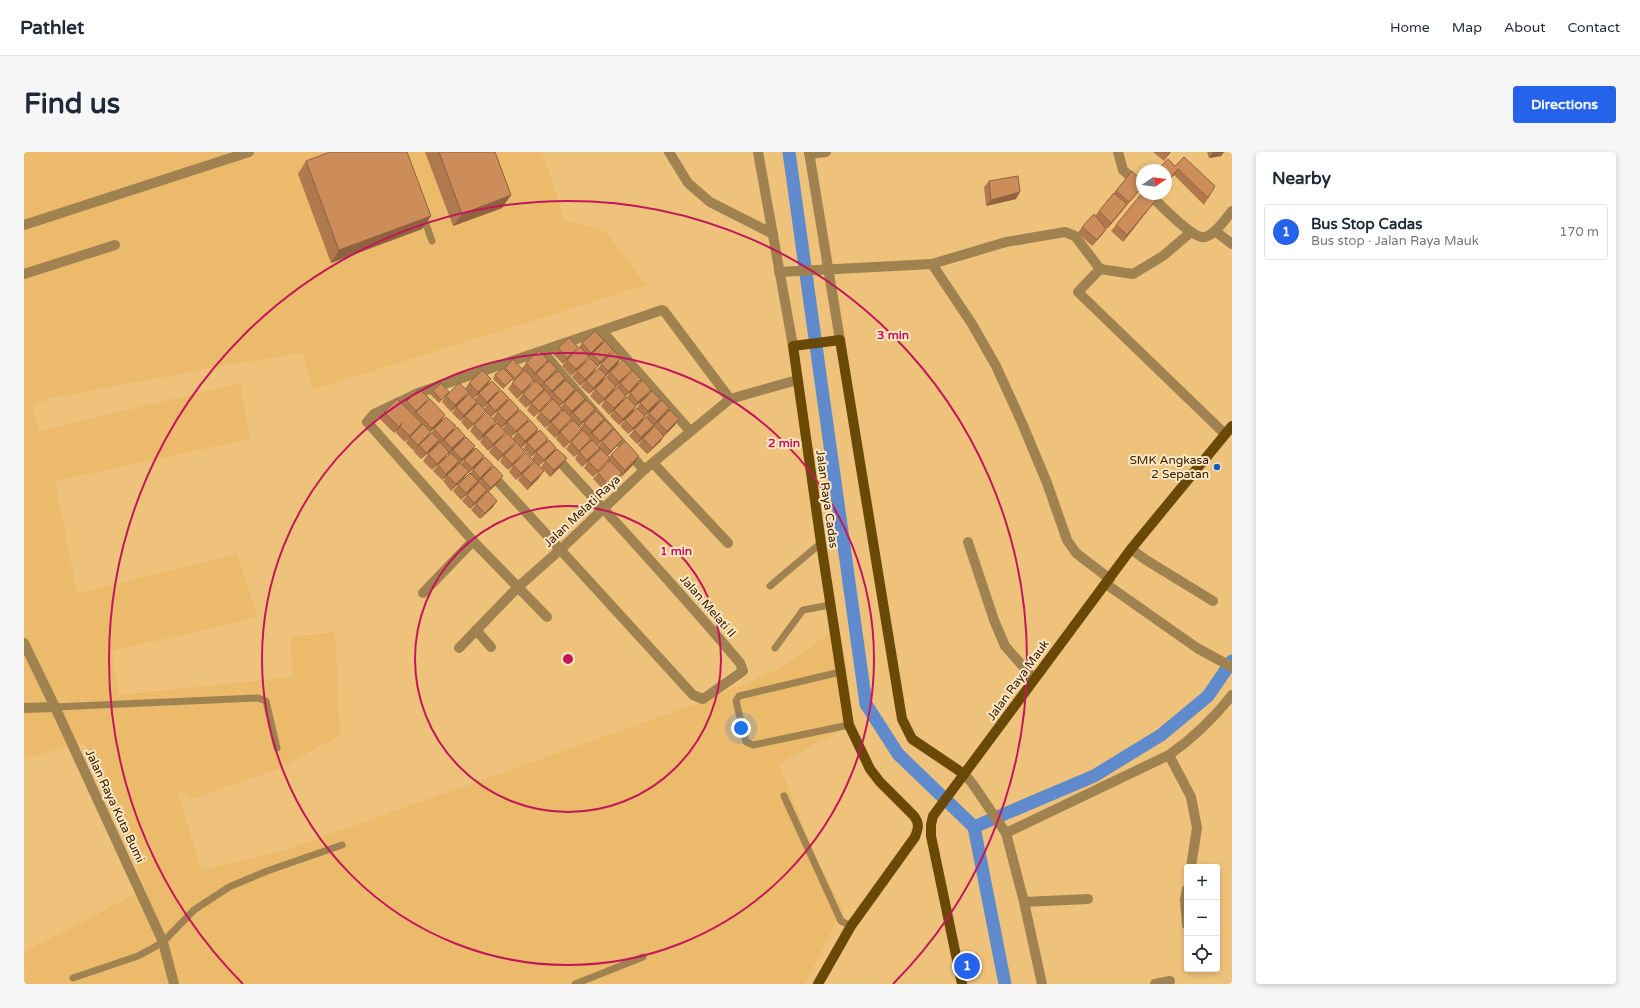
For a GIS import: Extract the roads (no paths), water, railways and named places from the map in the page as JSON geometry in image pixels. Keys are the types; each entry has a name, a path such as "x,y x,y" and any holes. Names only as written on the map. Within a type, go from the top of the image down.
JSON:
{"main road":[{"path":"798,346 835,341 902,719 912,739 962,779"},
{"name":"Jalan Raya Cadas","path":"798,346 797,380 849,724 870,769 880,782 914,816 917,820 919,828 916,837 851,926"},
{"name":"Jalan Raya Mauk","path":"962,984 931,836 933,816 962,779 1131,549 1232,426"},
{"path":"818,984 851,926"}],"street":[{"path":"24,225 249,152"},
{"path":"669,152 688,183 710,202 773,234"},
{"name":"Jalan Raya Cadas","path":"758,152 779,272 798,346"},
{"path":"826,152 809,153 835,341"},
{"path":"1118,152 1123,170 1136,182"},
{"path":"1156,200 1197,236 1206,237 1215,230 1232,211"},
{"path":"1215,230 1232,244"},
{"path":"779,272 932,264 1006,242 1065,232 1075,236 1100,269 1133,274 1164,256 1191,232"},
{"path":"24,274 115,245"},
{"path":"932,264 972,324 996,366 1047,483 1067,540 1076,554 1108,581 1204,651 1232,667"},
{"path":"1100,269 1078,292 1225,434"},
{"path":"547,617 473,541 367,422 374,414 420,396 480,376 542,351 662,310 730,399 797,380"},
{"path":"602,331 690,431"},
{"path":"542,351 644,470"},
{"name":"Jalan Melati II","path":"498,396 604,508 700,615 740,663 743,671 703,699 693,695 561,549"},
{"name":"Jalan Melati Raya","path":"459,648 518,587 561,549 644,470 730,399"},
{"path":"455,434 561,549"},
{"path":"653,463 728,543"},
{"path":"423,593 473,541"},
{"path":"968,542 994,620 1005,646 1034,679"},
{"path":"1131,549 1146,560 1213,601"},
{"path":"476,630 491,647"},
{"name":"Jalan Raya Kuta Bumi","path":"24,643 163,942 174,984"},
{"path":"1006,833 1169,756 1189,741 1204,727 1232,695"},
{"path":"24,708 55,707"},
{"path":"1169,756 1191,797 1197,828 1191,864"},
{"path":"962,779 972,783 1006,833 1024,902 1042,984"},
{"path":"1024,902 1088,899"},
{"path":"1155,984 1170,981"}],"lane":[{"path":"421,211 432,241"},
{"path":"770,586 821,543"},
{"path":"775,648 803,610 830,605"},
{"path":"840,672 740,696 736,701 746,742 753,745 849,724"},
{"path":"55,707 258,698 266,701 277,748"},
{"path":"784,796 840,921 851,926"},
{"path":"73,978 138,956 163,942 194,910 229,888 267,871 342,845"},
{"path":"575,984 643,957"}],"waterway":[{"path":"789,152 866,704 898,754 974,827"},
{"path":"974,827 1094,776 1161,735 1208,696 1232,661"},
{"path":"974,827 1005,984"}],"place":[{"name":"SMK Angkasa 2 Sepatan","path":"1217,467"},
{"name":"Bus Stop Cadas","path":"967,966"}]}
